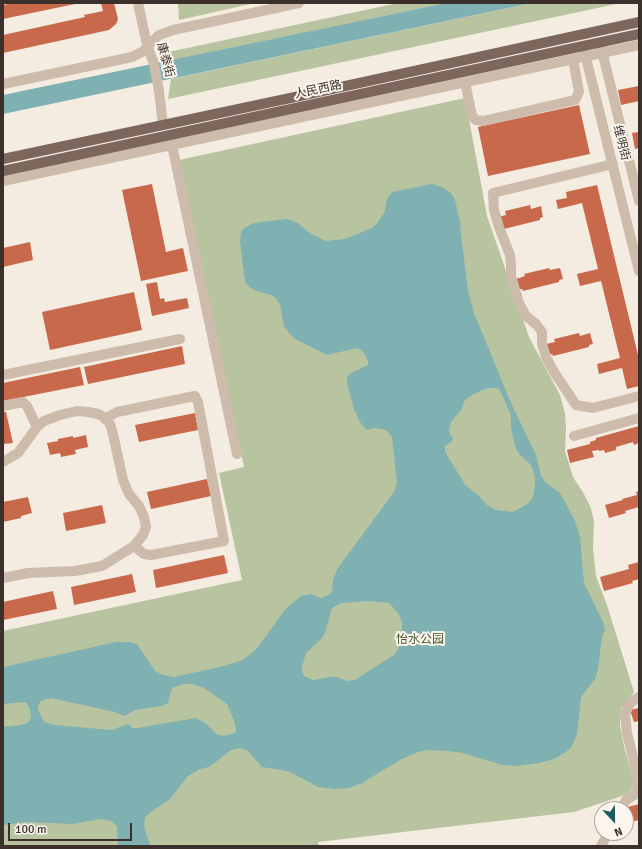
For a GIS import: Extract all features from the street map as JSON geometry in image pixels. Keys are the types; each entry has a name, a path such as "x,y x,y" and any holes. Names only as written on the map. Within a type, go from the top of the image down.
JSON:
{"main road":[{"name":"人民西路","path":"3,159 639,22"},
{"name":"人民西路","path":"3,171 639,34"}],"street":[{"name":"康泰街","path":"138,3 147,46 154,64 163,125"},
{"path":"3,84 132,57 142,52 159,35 173,30 282,5 299,3"},
{"name":"维明街","path":"600,42 639,201"},
{"path":"3,181 639,45"},
{"name":"维明街","path":"584,46 639,271"},
{"path":"465,82 472,116 476,120 483,121 575,100 579,92 573,59"},
{"path":"172,145 236,454"},
{"path":"613,164 493,193 494,210 510,255 511,276 519,303 526,316 536,324 542,332 542,344 546,357 576,405 593,408 639,396"},
{"path":"3,375 180,339"},
{"path":"105,419 117,412 195,396 198,402 224,541 151,555 144,554 134,546"},
{"path":"3,406 22,402 27,406 37,427"},
{"path":"3,462 18,453 37,427 51,418 77,411 98,414 110,424 126,488 139,506 144,516 146,527 143,535 134,546 102,566 88,569 28,573 3,578"},
{"path":"574,436 639,418"},
{"path":"625,801 636,794 638,790 636,756 627,733 625,714 630,703 639,697"}],"green space":[{"path":"178,3 255,3 179,20"},
{"path":"398,3 446,3 169,61 161,60 160,56 164,53"},
{"path":"532,3 621,3 168,99 171,79"},
{"name":"怡水公园","path":"465,98 487,216 529,337 560,395 565,413 565,451 573,477 591,508 594,522 593,549 596,576 607,605 634,692 621,709 620,725 624,746 635,785 631,791 625,795 607,801 594,801 594,805 574,812 318,842 319,846 3,846 3,631 242,580 219,473 244,467 179,160"}],"water":[{"path":"446,3 532,3 3,114 3,95"},
{"path":"432,184 442,187 451,193 455,200 460,222 468,291 474,313 511,403 536,455 541,476 546,483 560,493 575,521 580,537 584,583 603,622 605,630 602,636 598,669 595,679 581,697 577,734 572,746 566,752 554,759 539,763 516,766 502,765 463,753 427,750 402,759 362,783 349,788 335,789 318,787 288,771 262,767 248,751 240,748 231,750 209,767 200,769 188,776 170,799 145,817 144,826 150,846 118,846 117,827 112,821 100,819 72,824 27,822 3,825 3,727 21,725 29,722 31,717 30,709 26,702 3,704 3,667 116,642 137,644 155,671 163,675 174,677 224,666 242,660 259,646 284,611 301,596 311,594 321,598 330,594 332,591 333,579 338,568 394,492 397,483 392,437 387,431 382,429 374,428 366,430 360,422 354,409 347,383 347,377 351,373 368,365 365,354 357,348 327,355 297,340 290,334 284,326 280,305 276,298 249,287 245,282 240,241 241,232 244,228 254,223 287,219 298,223 311,234 326,241 345,239 372,228 378,222 385,211 387,199 392,192","holes":["487,388 499,389 511,415 511,428 516,449 532,467 535,477 533,497 529,503 513,512 496,510 487,505 479,496 465,485 445,451 445,446 453,439 449,431 451,422 461,410 465,400","368,601 389,603 399,614 402,623 402,635 399,647 394,655 355,680 347,681 337,677 313,680 304,676 302,671 306,653 322,638 325,633 332,608 341,603","183,684 192,684 204,688 227,704 235,723 235,733 223,736 216,734 207,724 196,718 137,728 132,728 129,724 112,730 54,725 44,722 38,710 38,706 41,701 51,698 115,712 125,716 135,710 161,706 168,703 172,688"]}],"building":[{"path":"13,3 75,4 3,19 3,5"},
{"path":"101,3 114,3 118,19 116,24 109,30 3,53 3,35 85,17 84,15 103,11"},
{"path":"639,86 639,101 621,105 618,90"},
{"path":"579,105 590,154 488,176 478,127"},
{"path":"639,132 639,148 635,149 632,133"},
{"path":"152,184 166,252 183,248 188,271 141,281 122,190"},
{"path":"597,185 639,359 639,386 627,389 622,368 599,374 597,364 620,358 601,281 580,286 577,274 598,269 582,203 558,209 556,200 567,198 566,192"},
{"path":"530,205 531,209 541,206 543,217 540,218 540,220 504,229 498,217 506,215 505,211"},
{"path":"30,242 33,260 3,267 3,248"},
{"path":"549,268 550,270 560,268 563,279 559,280 559,282 523,291 522,289 519,289 516,279 525,276 524,274"},
{"path":"157,282 160,299 164,298 165,302 187,298 189,308 152,316 146,284"},
{"path":"134,292 142,330 50,350 42,312"},
{"path":"579,333 580,336 590,333 593,344 589,345 589,347 553,356 552,354 549,355 546,344 555,342 554,339"},
{"path":"182,346 185,364 88,384 84,367"},
{"path":"80,367 84,385 3,401 3,383"},
{"path":"3,412 6,412 13,443 3,444"},
{"path":"195,413 198,430 139,442 135,425"},
{"path":"639,426 639,443 634,445 633,442 616,447 616,450 605,453 604,450 592,451 594,457 570,463 567,450 590,444 590,442 596,440 596,438"},
{"path":"86,435 88,447 75,450 76,454 61,457 60,453 50,455 47,443 58,441 58,439"},
{"path":"207,479 211,496 151,509 147,492"},
{"path":"639,491 639,507 609,518 605,505 637,495 636,492"},
{"path":"28,497 32,513 21,516 21,518 3,522 3,502"},
{"path":"102,505 106,523 66,531 63,513"},
{"path":"224,555 228,573 156,588 153,570"},
{"path":"639,562 639,579 632,581 633,583 604,591 600,577 629,569 628,565"},
{"path":"132,574 136,592 74,605 71,587"},
{"path":"53,591 57,609 3,620 3,602"},
{"path":"639,708 639,721 634,722 630,710"},
{"path":"639,804 639,820 634,821 634,805"}]}
